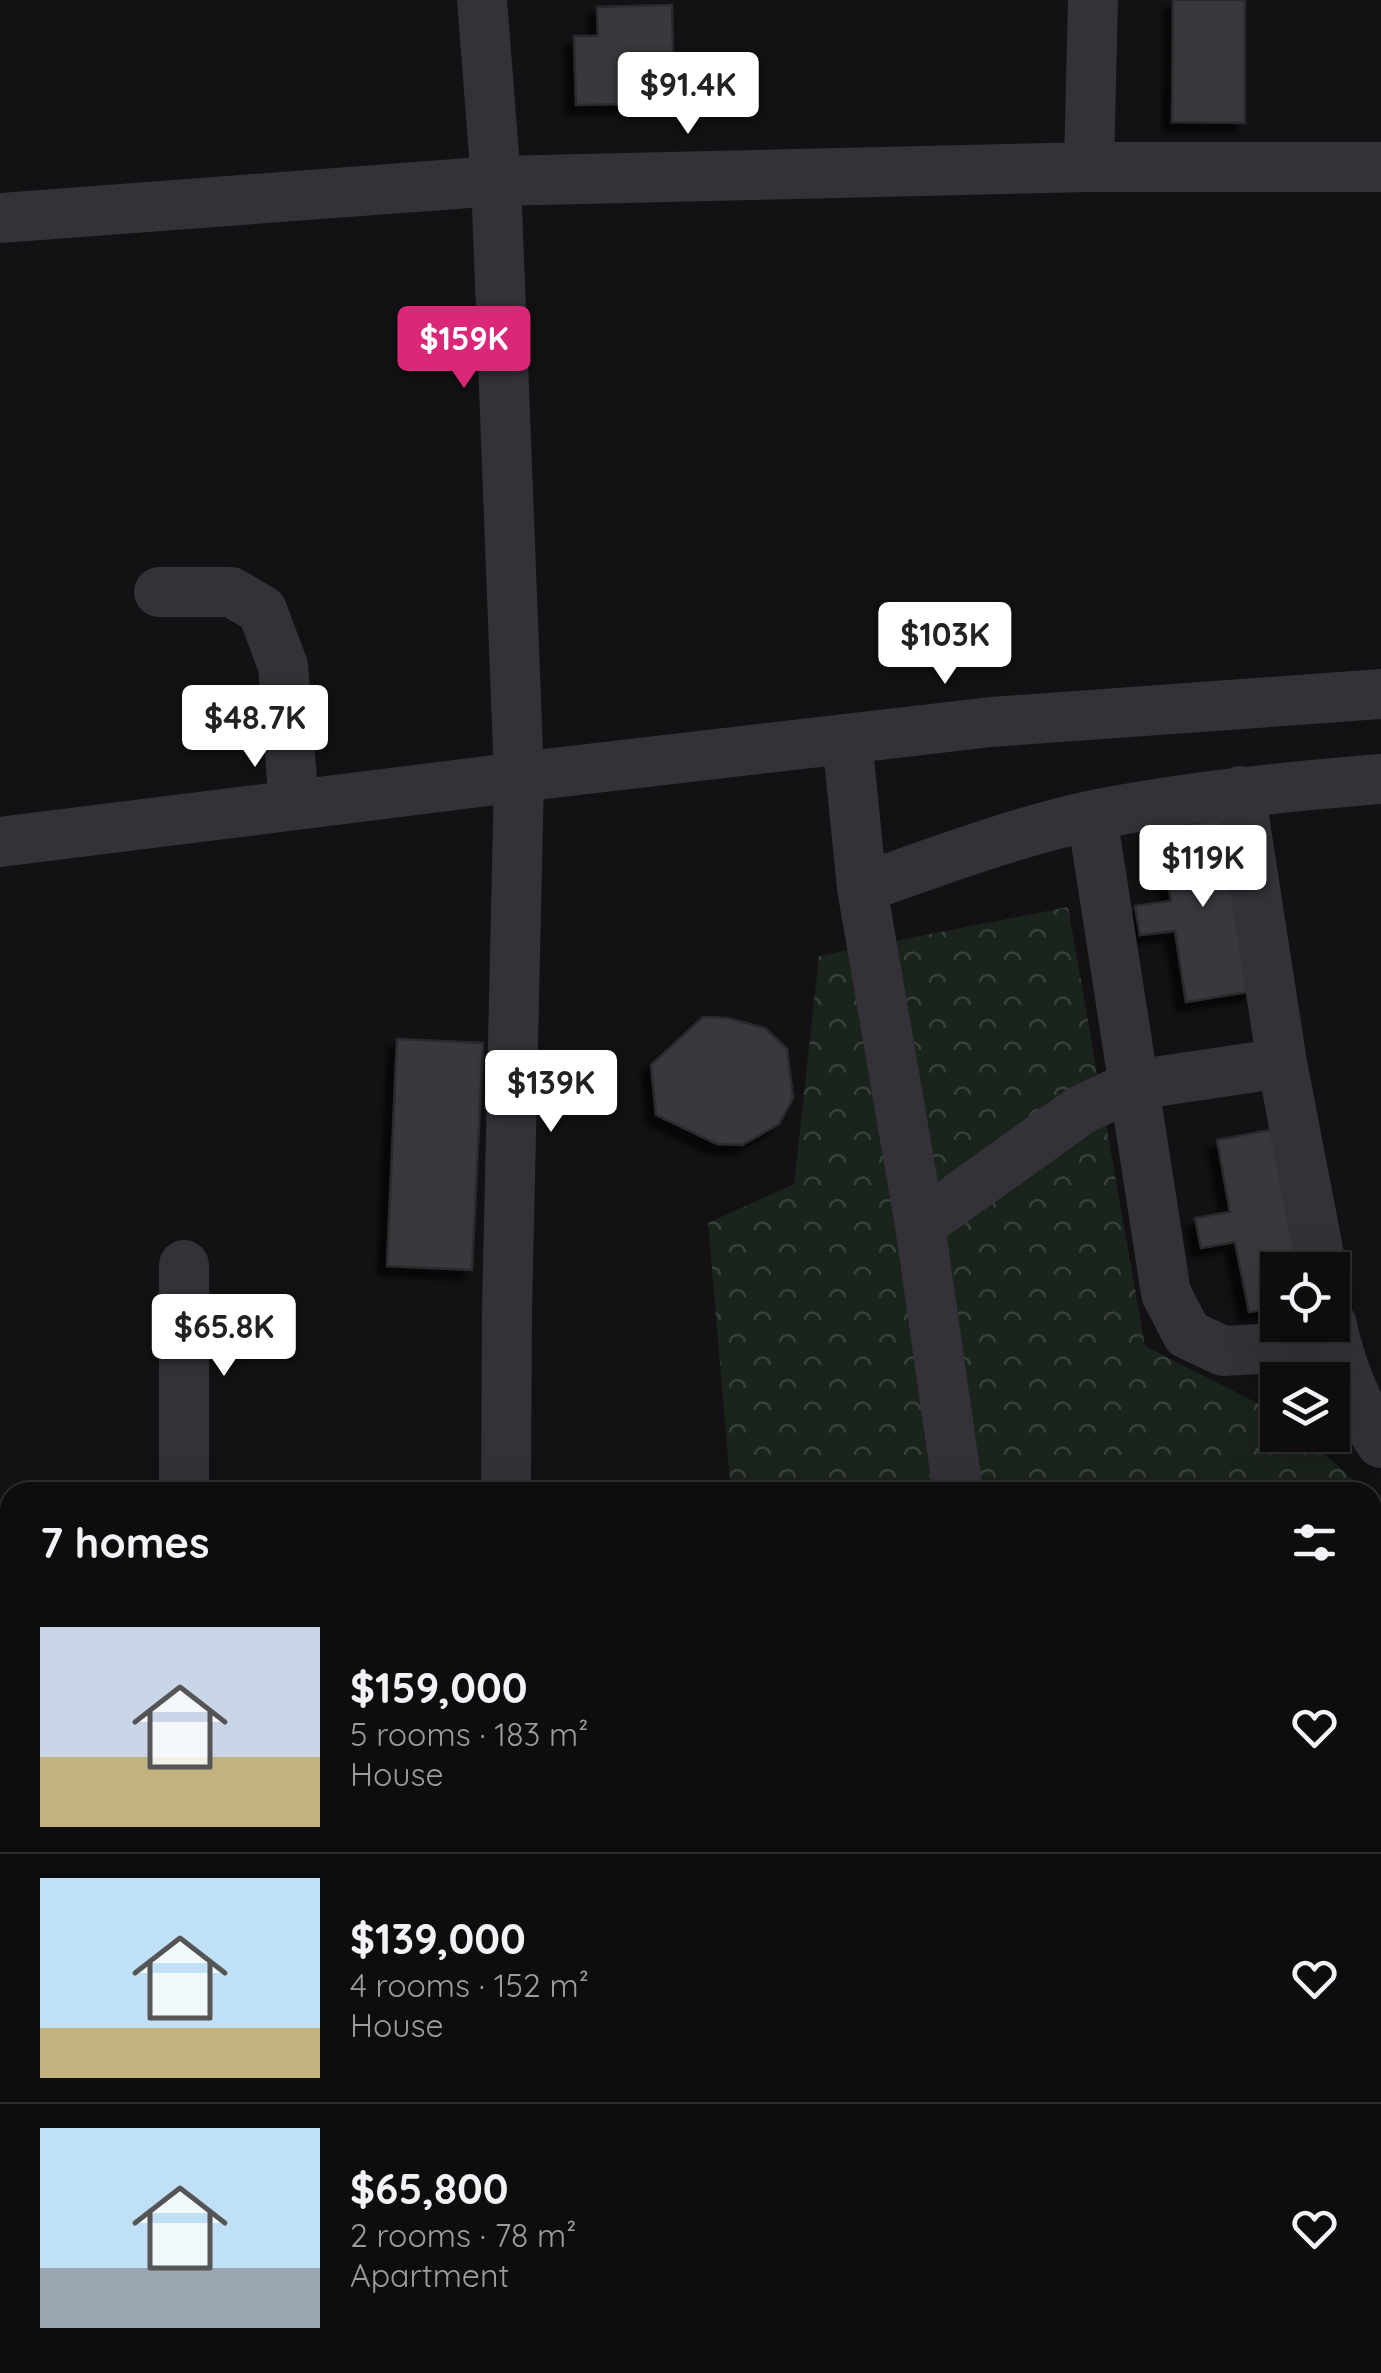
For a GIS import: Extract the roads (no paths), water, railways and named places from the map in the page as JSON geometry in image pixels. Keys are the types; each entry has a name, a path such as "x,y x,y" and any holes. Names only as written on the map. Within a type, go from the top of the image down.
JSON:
{"street":[{"path":"482,0 496,181 519,777 506,1482"},
{"path":"1090,167 1093,0"},
{"path":"0,218 496,181 1090,167 1381,167"},
{"path":"158,592 231,592 262,610 283,666 294,806"},
{"path":"0,842 991,722 1381,694"},
{"path":"847,739 862,888 920,1225 957,1482"},
{"path":"862,888 985,844 1092,816 1240,791 1381,778"},
{"path":"1240,791 1282,1063 1319,1252"},
{"path":"1092,816 1166,1293 1187,1334 1223,1351 1275,1348 1298,1352 1318,1342"},
{"path":"920,1225 1081,1110 1134,1085 1282,1063"},
{"path":"184,1265 184,1482"},
{"path":"1337,1342 1350,1383 1381,1443"}]}
